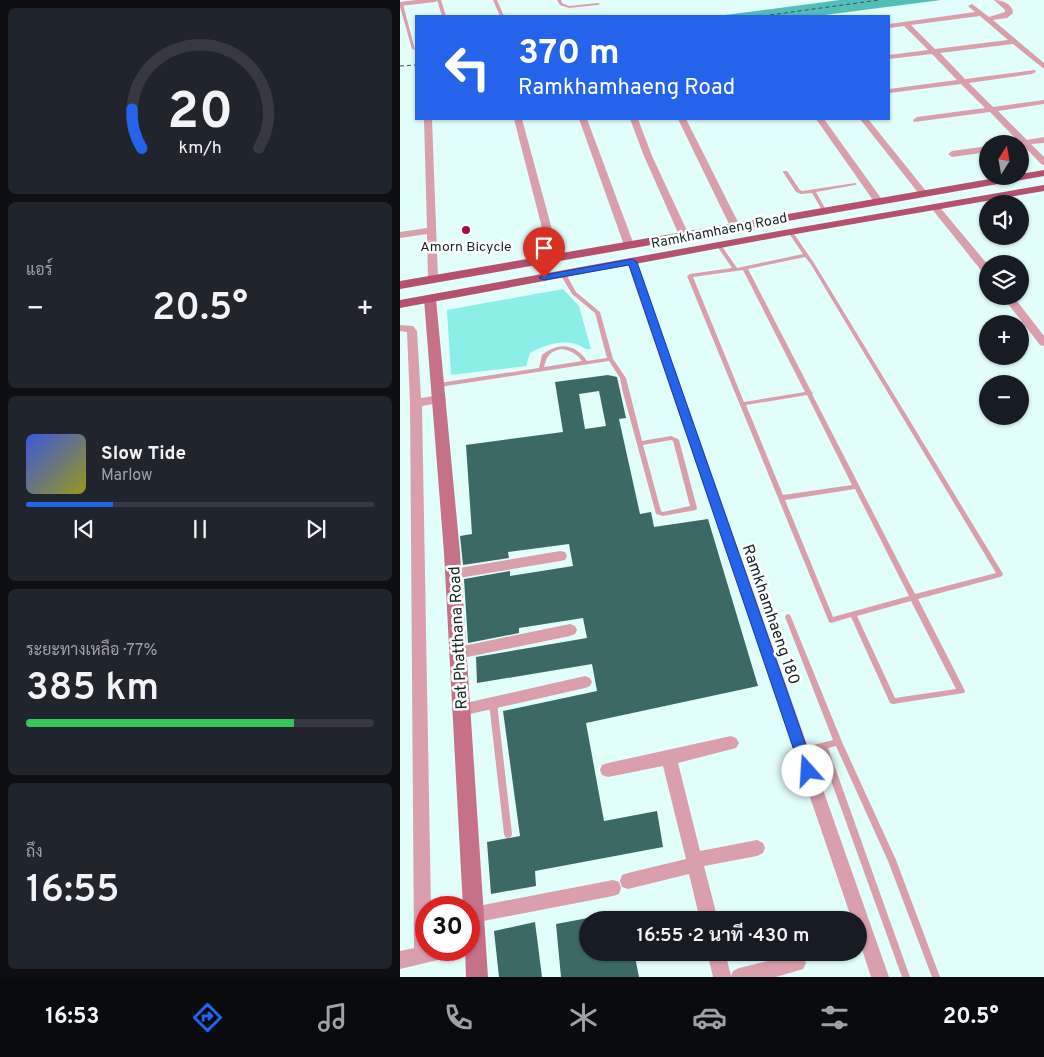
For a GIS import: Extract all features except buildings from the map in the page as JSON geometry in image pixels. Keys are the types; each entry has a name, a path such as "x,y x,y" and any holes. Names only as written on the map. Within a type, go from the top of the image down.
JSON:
{"main road":[{"name":"Ramkhamhaeng Road","path":"1029,175 1044,173"},
{"path":"1029,175 1044,181"},
{"name":"Ramkhamhaeng Road","path":"400,286 979,183"},
{"name":"Ramkhamhaeng Road","path":"400,304 790,232 1044,188"},
{"path":"430,299 433,279"}],"street":[{"path":"401,4 437,0"},
{"path":"988,19 1004,16 1009,13 1009,9 998,0"},
{"path":"972,6 1044,68"},
{"path":"890,26 980,14"},
{"path":"906,24 992,109 1015,135"},
{"path":"890,57 1014,42"},
{"path":"890,91 1032,72"},
{"path":"917,120 1044,102"},
{"path":"428,120 433,279"},
{"path":"518,120 554,259"},
{"path":"583,120 629,245"},
{"path":"634,120 648,156 684,235"},
{"path":"683,120 736,226"},
{"path":"821,120 878,200"},
{"path":"865,120 922,193"},
{"path":"1029,142 1044,140"},
{"path":"1029,149 1044,162"},
{"path":"952,154 979,150"},
{"path":"935,206 979,261"},
{"path":"400,235 432,230"},
{"name":"Ramkhamhaeng 180","path":"632,262 880,977"},
{"name":"Rat Phatthana Road","path":"430,299 440,392 453,574 472,896"},
{"path":"1014,305 1044,342"},
{"path":"400,328 409,328 412,331 416,403 422,896"},
{"path":"416,403 440,392"},
{"path":"453,574 560,556"},
{"path":"458,653 570,630"},
{"path":"461,710 585,682"},
{"path":"608,770 731,743"},
{"path":"669,758 707,911"},
{"path":"480,914 621,885 696,862 757,848"},
{"path":"400,960 415,956"},
{"name":"Rat Phatthana Road","path":"475,961 477,977"},
{"path":"718,961 722,977"},
{"path":"739,977 797,963"}],"lane":[{"path":"437,0 444,15"},
{"path":"495,0 502,15"},
{"path":"559,0 561,4 570,7 598,4"},
{"path":"401,4 414,49"},
{"path":"785,172 798,191 806,193 855,184"},
{"path":"814,192 824,210"},
{"path":"790,232 806,254 1000,574 831,620 690,276 745,268 806,254"},
{"path":"720,246 735,269"},
{"path":"745,268 961,691 893,702 853,614"},
{"path":"563,274 574,293 597,312 610,359 623,378 658,512 664,514 694,508 676,440 672,438 640,443"},
{"path":"541,370 544,356 560,348 577,351 586,362"},
{"path":"440,392 541,370 610,359"},
{"path":"742,404 810,393"},
{"path":"781,498 857,486"},
{"path":"788,617 838,742 892,860 936,977"},
{"path":"492,703 508,834"},
{"path":"801,752 838,742"},
{"path":"823,746 906,977"}],"shaded area":[{"path":"840,0 941,0 825,15 725,15"},
{"path":"563,289 579,306 591,349 570,343 552,344 530,353 526,366 451,375 447,310"}],"ferry route":[{"path":"770,15 879,0"},
{"path":"400,66 415,65"}],"place":[{"name":"Amorn Bicycle","path":"466,230"}],"route":[{"path":"544,278 632,262 808,771"}]}
